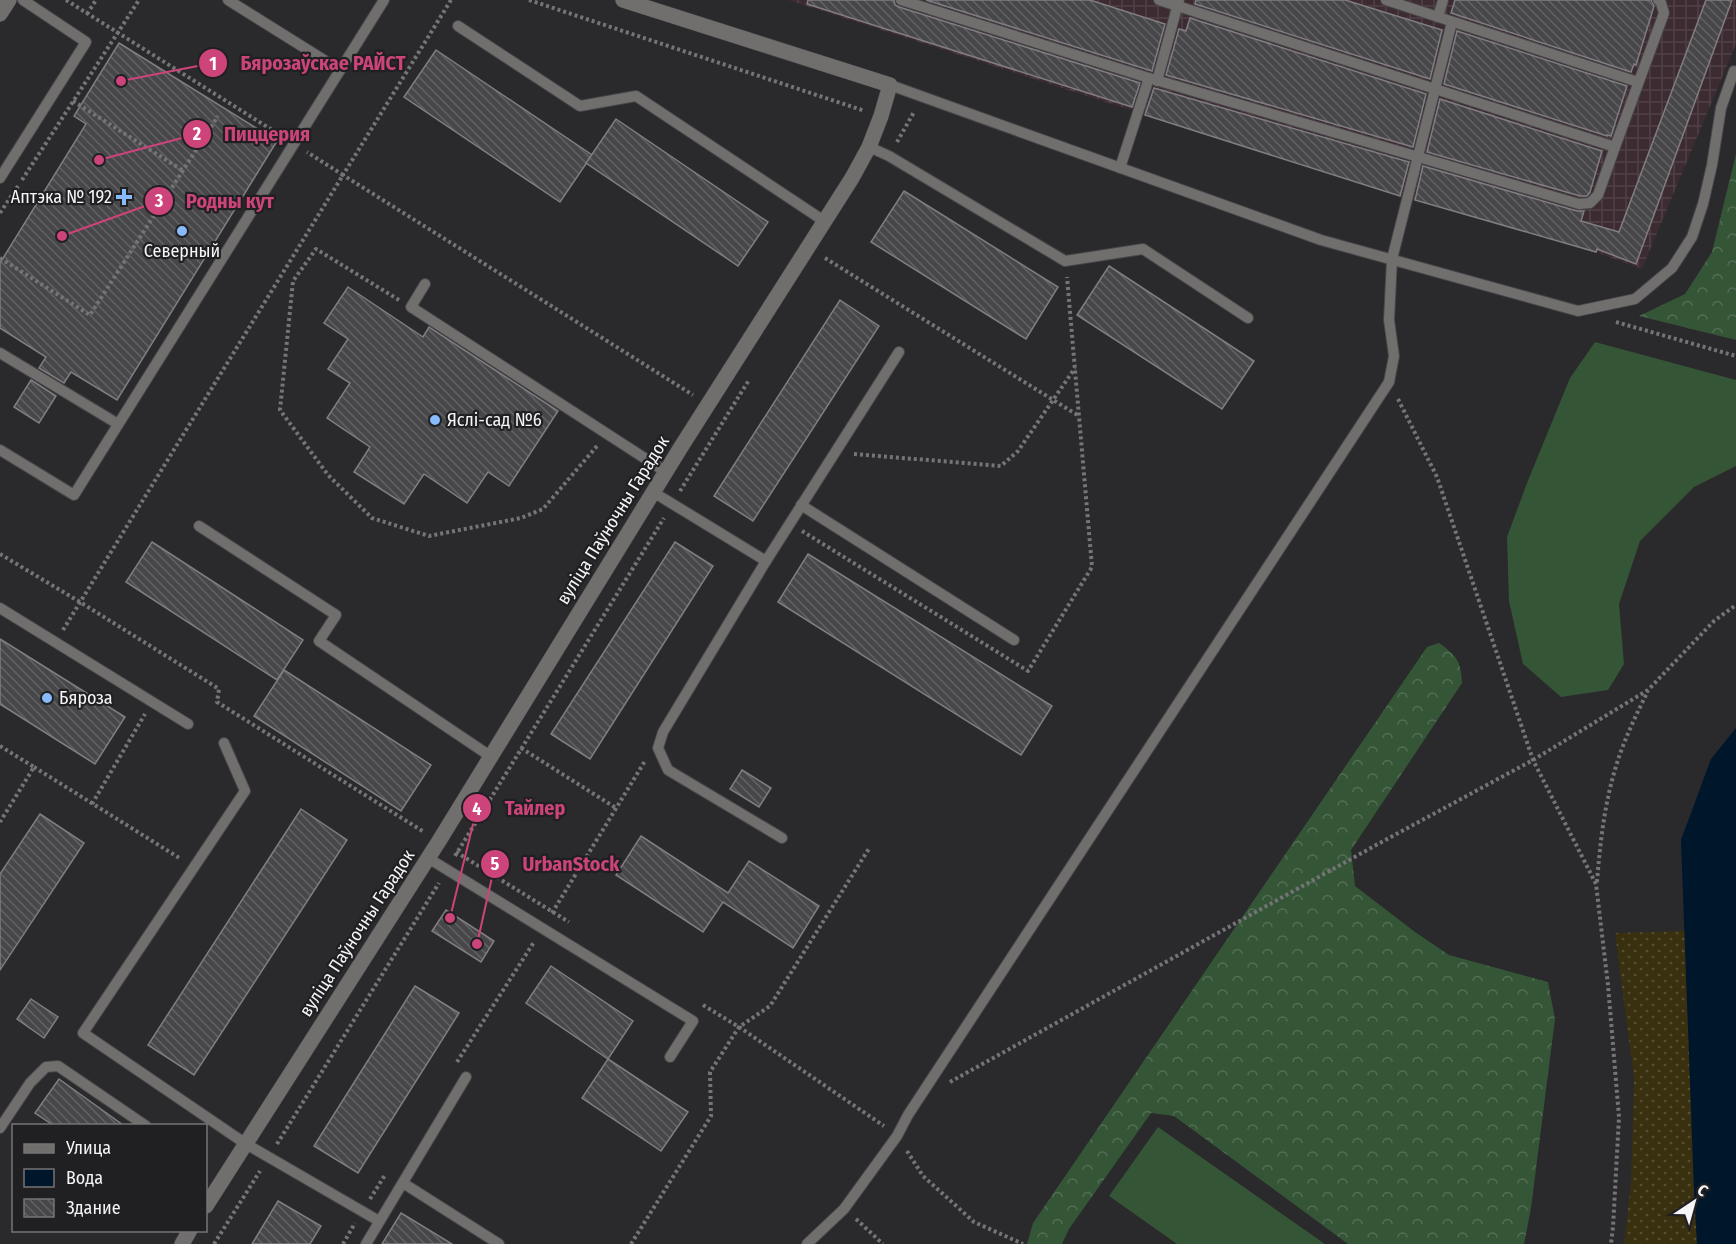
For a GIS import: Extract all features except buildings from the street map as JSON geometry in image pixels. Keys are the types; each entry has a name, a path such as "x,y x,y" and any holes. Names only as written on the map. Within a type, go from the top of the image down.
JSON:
{"street":[{"path":"0,14 9,0"},
{"path":"623,0 890,86"},
{"name":"вуліца Паўночны Гарадок","path":"207,1202 428,858 653,492 852,178 869,147 890,86"}],"lane":[{"path":"0,178 86,42 23,0"},
{"path":"228,0 340,70"},
{"path":"0,450 74,495 384,0"},
{"path":"901,0 1153,80 1579,204 1590,203 1599,195 1638,82 1665,13 1658,0"},
{"path":"1159,0 1178,3 1615,147"},
{"path":"1386,0 1638,82"},
{"path":"1438,17 1443,0"},
{"path":"1120,168 1153,80 1178,3"},
{"path":"807,1244 844,1209 897,1136 908,1115 1389,382 1394,356 1389,320 1392,259 1452,22"},
{"path":"458,26 580,106 636,96 824,220"},
{"path":"890,86 1321,240 1578,311 1635,299 1672,268 1692,237 1703,204 1722,108 1734,71"},
{"path":"869,147 889,156 1065,261 1143,249 1248,318"},
{"path":"425,284 411,307 666,472"},
{"path":"782,838 668,770 658,748 663,732 766,561 899,352"},
{"path":"0,353 118,424"},
{"path":"653,492 766,561"},
{"path":"801,505 1014,640"},
{"path":"199,526 336,615 319,641 490,756"},
{"path":"0,608 188,724"},
{"path":"224,743 245,791 83,1033 246,1144 379,1221"},
{"path":"428,858 693,1021 670,1057"},
{"path":"0,1128 30,1083 46,1067 58,1066 145,1124"},
{"path":"366,1244 466,1077"},
{"path":"403,1183 499,1244"}],"path":[{"path":"66,0 693,395"},
{"path":"87,14 96,0"},
{"path":"0,213 139,0"},
{"path":"56,642 451,0"},
{"path":"530,0 866,111"},
{"path":"889,156 922,97"},
{"path":"73,101 182,170"},
{"path":"0,258 90,315 218,116"},
{"path":"411,307 316,249 293,280 280,410 328,475 372,518 429,536 520,518 543,509 607,434"},
{"path":"819,268 831,249"},
{"path":"825,258 1079,416"},
{"path":"790,524 1028,671 1092,567 1065,261"},
{"path":"1612,321 1736,356"},
{"path":"835,452 1001,466 1018,451 1075,368"},
{"path":"214,1244 751,376"},
{"path":"1389,382 1437,477 1533,760 1596,884"},
{"path":"0,554 219,689 218,702 422,831"},
{"path":"949,1083 1533,760 1648,690 1714,621 1736,605"},
{"path":"1611,1244 1618,1118 1608,985 1596,884 1602,828 1615,772 1648,690"},
{"path":"92,804 145,714"},
{"path":"0,746 193,867"},
{"path":"521,748 616,808"},
{"path":"453,1069 645,760"},
{"path":"0,822 34,767"},
{"path":"631,1244 711,1116 710,1072 739,1028 770,1006 870,847"},
{"path":"343,1244 388,1170"},
{"path":"844,1209 883,1244"}],"shaded area":[{"path":"788,0 1736,0 1736,44 1642,269 1596,252 1399,196"}],"green space":[{"path":"1736,154 1736,340 1639,316 1685,294 1712,252"},
{"path":"1595,342 1736,380 1736,466 1694,487 1640,541 1619,604 1624,664 1608,690 1561,697 1523,664 1509,601 1507,537 1570,378"},
{"path":"1439,643 1457,660 1461,669 1462,683 1351,850 1355,886 1449,955 1548,982 1555,1019 1531,1208 1524,1244 1348,1244 1174,1116 1151,1113 1069,1229 1062,1244 1027,1244 1033,1223 1427,647"},
{"path":"1158,1127 1325,1244 1177,1244 1109,1196"}],"sand":[{"path":"1685,931 1697,1244 1624,1244 1631,1184 1634,1078 1615,933"}],"water":[{"path":"1736,728 1736,1244 1697,1244 1681,840 1711,759"}],"place":[{"name":"Бярозаўскае РАЙСТ","path":"121,81"},
{"name":"Пиццерия","path":"99,160"},
{"name":"Аптэка № 192","path":"124,197"},
{"name":"Северный","path":"182,231"},
{"name":"Родны кут","path":"62,236"},
{"name":"Яслі-сад №6","path":"435,420"},
{"name":"Бяроза","path":"47,698"},
{"name":"Тайлер","path":"450,918"},
{"name":"UrbanStock","path":"477,944"}]}
